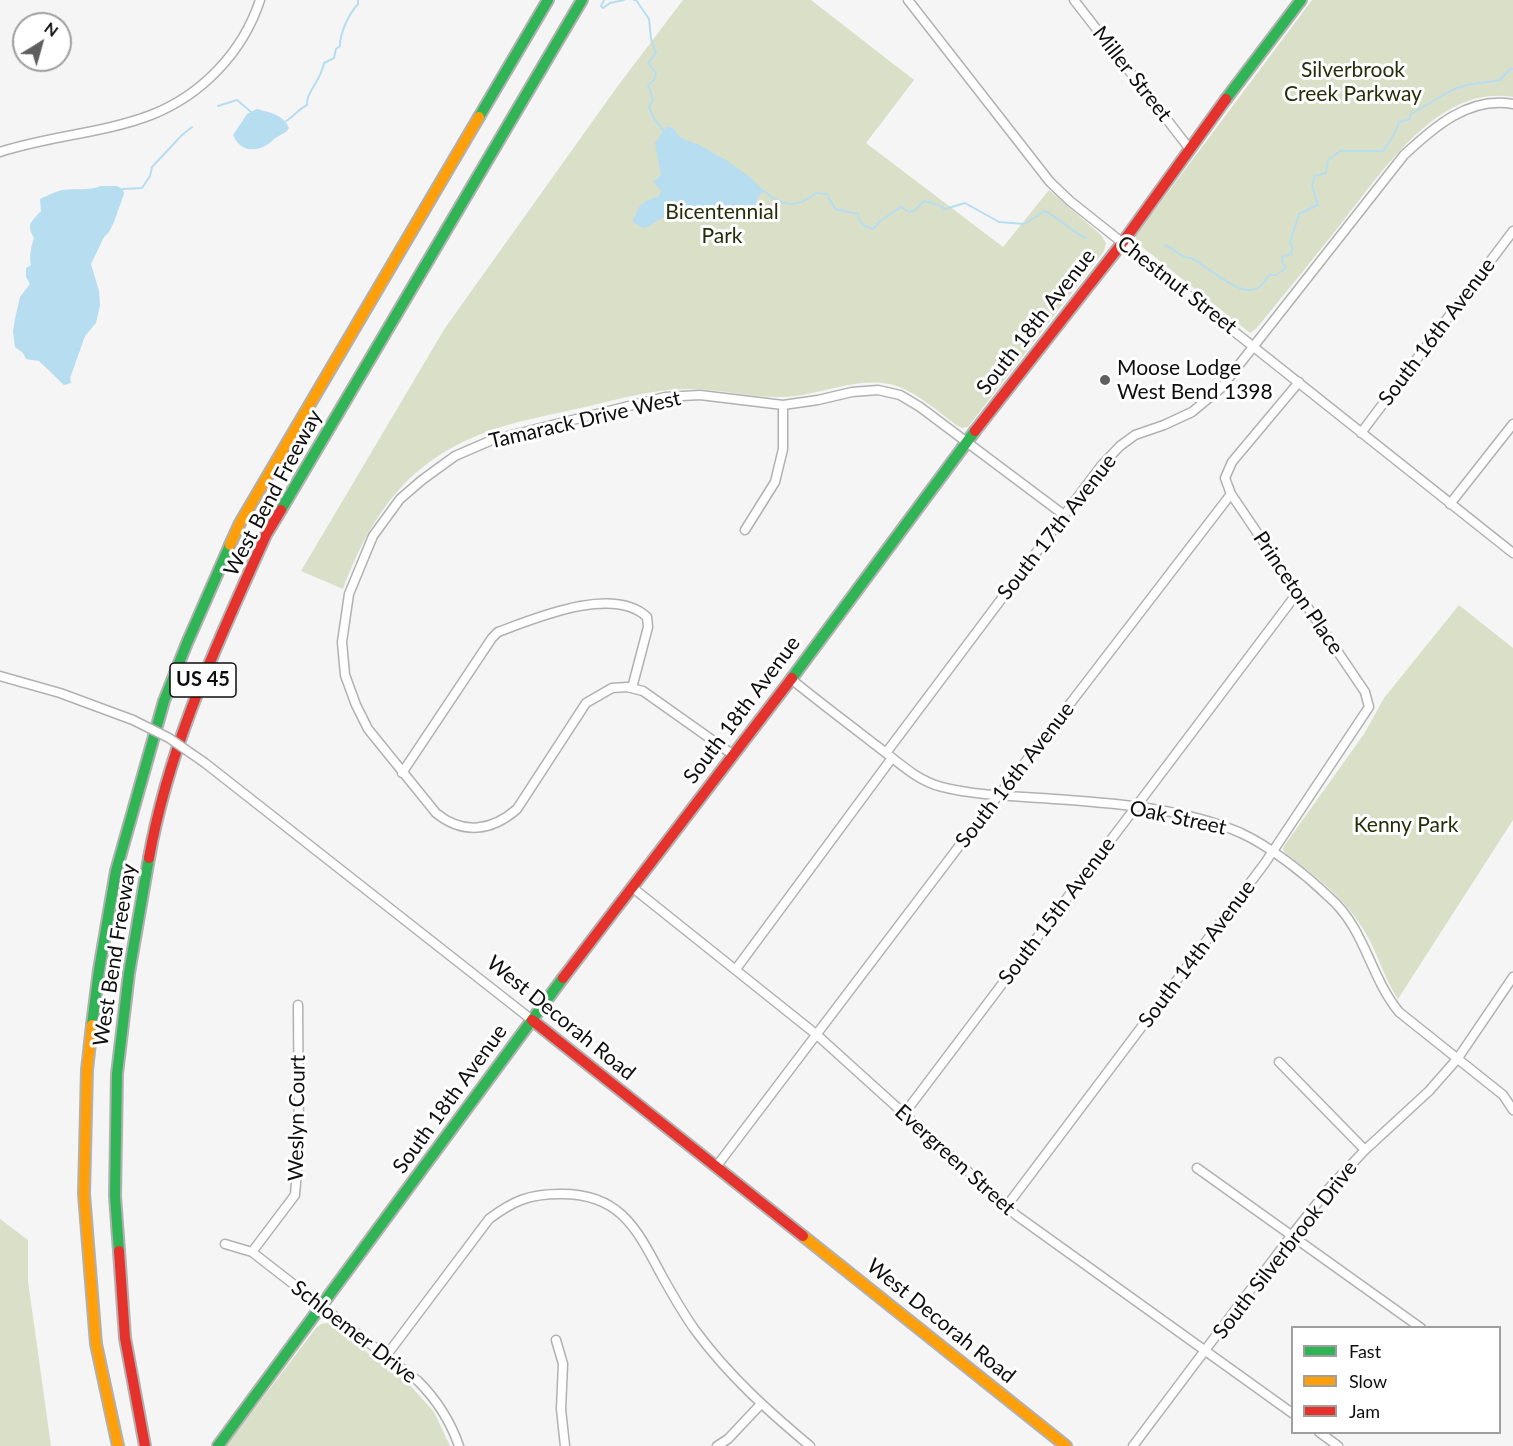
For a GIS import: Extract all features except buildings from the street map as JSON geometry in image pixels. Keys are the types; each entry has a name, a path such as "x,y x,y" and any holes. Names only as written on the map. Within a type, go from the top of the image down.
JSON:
{"main road":[{"name":"West Bend Freeway","path":"118,1446 96,1344 84,1194 87,1070 99,970 116,871 164,701 240,523 548,0"},
{"name":"West Bend Freeway","path":"145,1446 125,1338 116,1196 117,1074 129,973 156,820 190,711 266,535 582,0"},
{"name":"South 18th Avenue","path":"218,1446 532,1020 968,441 1123,242 1189,148 1301,0"},
{"name":"West Decorah Road","path":"532,1020 1066,1446"}],"street":[{"path":"0,152 49,138 149,116 167,108 201,86 234,52 250,28 260,0"},
{"name":"Chestnut Street","path":"908,0 1050,182 1070,201 1254,345 1513,554"},
{"name":"Miller Street","path":"1074,0 1189,148"},
{"name":"South 17th Avenue","path":"736,969 1101,466 1120,446 1135,435 1192,412 1220,389 1412,148 1452,116 1477,105 1501,102 1513,104"},
{"name":"South 16th Avenue","path":"1361,433 1513,231"},
{"path":"1231,494 1225,478 1232,462 1299,382"},
{"name":"Tamarack Drive West","path":"632,688 612,688 586,703 517,809 504,820 490,825 465,828 448,823 436,813 368,729 345,675 342,642 349,594 373,536 400,499 454,456 505,436 665,397 700,395 783,405 852,392 878,390 900,395 968,441 1064,515"},
{"path":"745,530 775,482 783,449 783,405"},
{"path":"1450,504 1513,424"},
{"name":"South 16th Avenue","path":"716,1167 1231,494"},
{"name":"Princeton Place","path":"1231,494 1365,692"},
{"name":"South 15th Avenue","path":"904,1114 1298,592"},
{"path":"402,773 498,632 554,611 608,603 640,610 647,617 648,627 632,688 657,699 732,754"},
{"name":"West Decorah Road","path":"0,676 60,693 133,720 169,738 205,763 532,1020"},
{"name":"Oak Street","path":"791,679 889,756 918,777 940,787 984,794 1136,806 1210,822 1242,834 1272,852 1316,885 1344,912 1361,939 1387,998 1414,1025 1503,1095 1513,1110"},
{"name":"South 14th Avenue","path":"1006,1206 1272,852 1369,707 1365,692"},
{"name":"Evergreen Street","path":"633,888 817,1035 1006,1206 1291,1412"},
{"name":"South Silverbrook Drive","path":"1133,1446 1331,1186 1365,1150 1429,1091 1458,1058 1513,977"},
{"name":"Weslyn Court","path":"252,1252 295,1195 298,1145 298,1005"},
{"path":"1280,1062 1365,1150"},
{"path":"1197,1168 1418,1326"},
{"path":"386,1356 489,1219 510,1203 546,1194 570,1194 594,1198 621,1214 638,1232 695,1330 731,1375 760,1405 810,1446"},
{"name":"Schloemer Drive","path":"225,1244 252,1252 418,1381 434,1398 448,1419 459,1446"},
{"path":"556,1340 563,1364 561,1409 565,1446"},
{"path":"717,1446 728,1439 760,1405"},
{"path":"1322,1434 1338,1446"}],"green space":[{"name":"Bicentennial Park","path":"683,0 811,0 914,80 866,143 1003,247 1049,190 1101,235 1106,243 1104,251 968,427 962,428 956,425 924,401 904,389 889,384 859,383 783,397 684,389 630,396 507,425 457,445 433,459 395,494 366,537 343,589 301,571 445,328 617,87"},
{"name":"Silverbrook Creek Parkway","path":"1312,0 1513,0 1513,97 1485,97 1460,104 1436,118 1413,137 1256,329 1250,333 1141,246 1136,241 1136,235"},
{"name":"Kenny Park","path":"1459,605 1513,648 1513,820 1398,999 1370,940 1349,909 1330,889 1283,850 1364,734 1384,698"},
{"path":"0,1219 28,1240 28,1281 51,1446 0,1446"},
{"path":"328,1323 408,1383 434,1412 450,1446 226,1446 316,1328"}],"water":[{"path":"257,109 280,117 289,128 265,146 250,149 239,144 233,135 247,114"},
{"path":"667,126 673,128 681,138 726,160 750,177 764,191 759,196 753,211 739,214 696,207 679,208 643,228 633,222 642,204 659,196 661,190 653,182 661,175 655,143"},
{"path":"117,186 123,189 124,194 114,222 91,264 99,291 100,305 96,323 85,336 70,378 71,383 64,385 39,361 26,359 23,353 15,347 13,331 20,297 30,284 26,277 26,268 31,265 34,238 30,226 41,211 40,199 68,189"}],"waterway":[{"path":"286,121 307,105 309,95 324,63 334,58 336,49 340,46 343,29 358,4 358,0"},
{"path":"604,0 601,6 603,8 610,3 624,0"},
{"path":"634,0 649,19 651,39 656,53 648,63 656,73 654,80 648,85 653,99 649,107 654,119 664,131"},
{"path":"1165,245 1182,256 1195,260 1236,287 1248,290 1258,288 1269,275 1276,275 1286,268 1282,257 1291,254 1293,249 1290,243 1299,214 1318,205 1312,186 1315,176 1326,173 1328,160 1340,151 1383,151 1395,133 1399,122 1410,119 1411,114 1452,90 1467,85 1500,80 1510,69 1513,69"},
{"path":"218,106 237,100 251,112"},
{"path":"123,189 142,188 150,176 152,167 192,127"},
{"path":"764,191 777,200 789,204 802,202 816,193 827,194 835,209 858,214 862,224 873,229 880,221 901,207 909,212 915,210 924,201 945,209 965,203 999,222 1024,224 1045,211 1086,238"}],"traffic: fast":[{"path":"479,117 548,0"},
{"path":"281,510 582,0"},
{"path":"1226,99 1301,0"},
{"path":"792,678 975,431"},
{"path":"92,1025 116,871 164,701 230,545"},
{"path":"119,1251 115,1196 117,1074 129,973 149,858"},
{"path":"218,1446 563,978"}],"traffic: slow":[{"path":"230,545 240,523 479,117"},
{"path":"92,1025 87,1070 84,1194 96,1344 118,1446"},
{"path":"803,1236 1066,1446"}],"traffic: jam":[{"path":"975,431 1123,242 1226,99"},
{"path":"149,858 169,774 197,693 266,535 281,510"},
{"path":"563,978 792,678"},
{"path":"532,1020 803,1236"},
{"path":"119,1251 125,1338 145,1446"}],"place":[{"name":"Moose Lodge West Bend 1398","path":"1105,380"}]}
